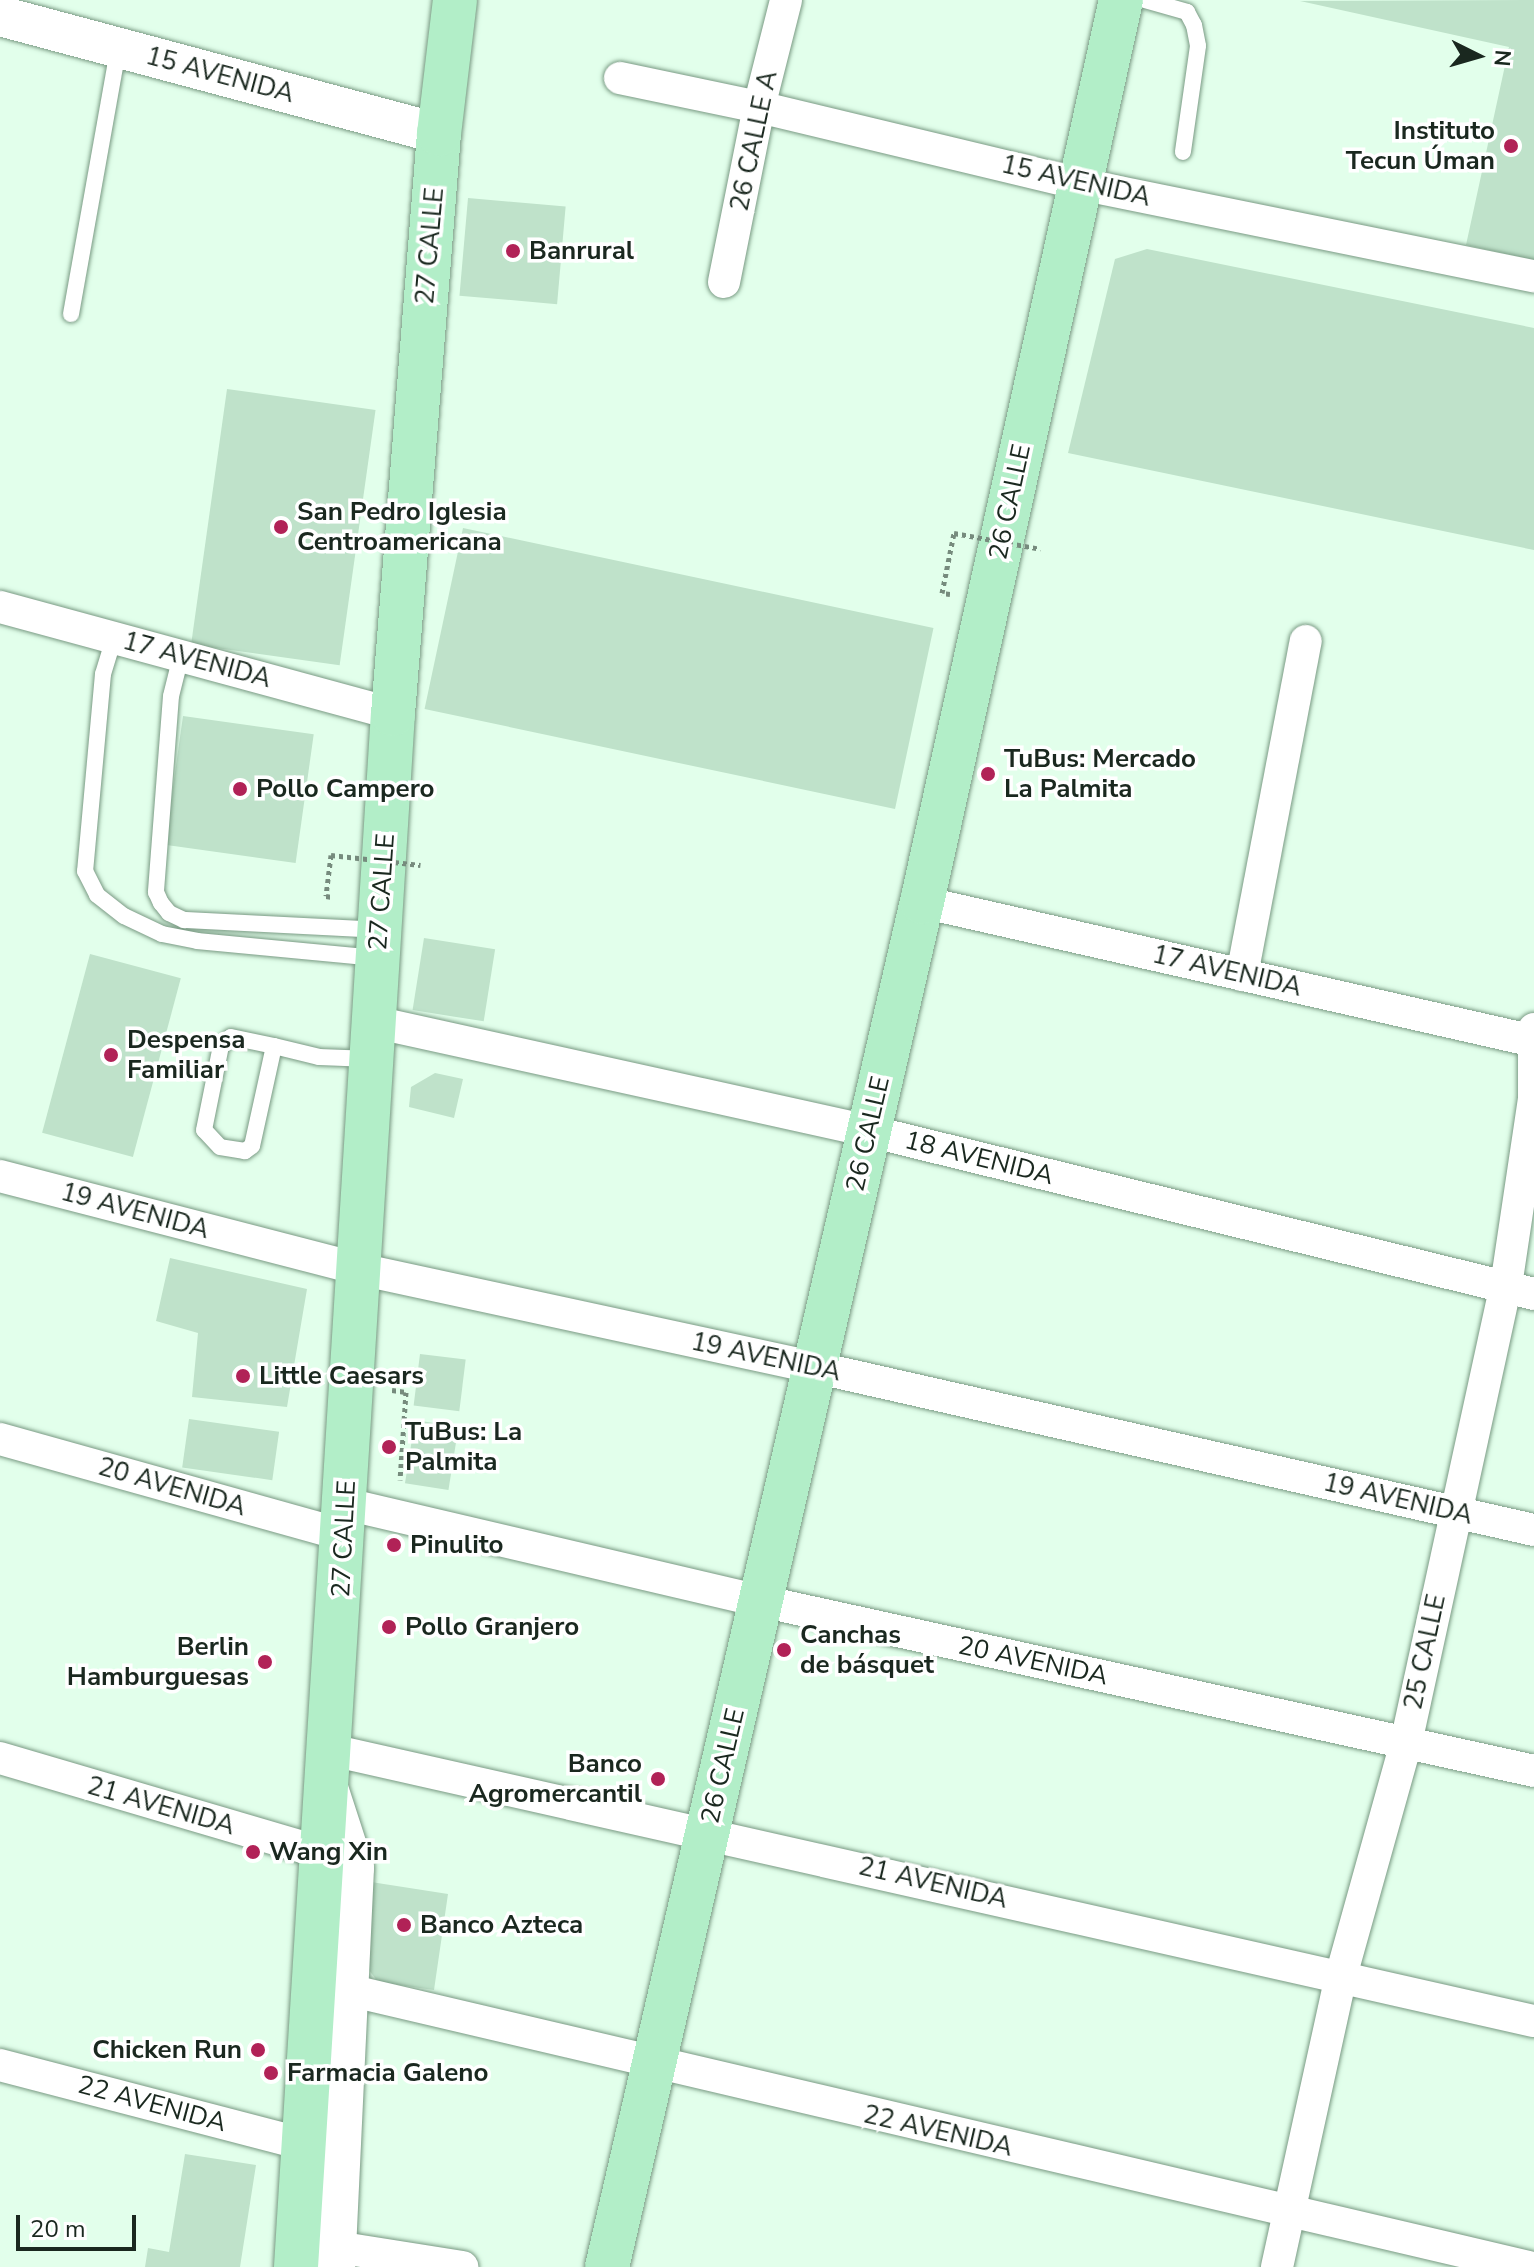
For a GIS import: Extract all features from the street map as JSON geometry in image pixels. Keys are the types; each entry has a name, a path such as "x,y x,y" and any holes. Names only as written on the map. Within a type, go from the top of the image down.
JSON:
{"main road":[{"name":"27 CALLE","path":"296,2267 393,714 439,134 455,0"},
{"name":"26 CALLE","path":"607,2267 922,902 1121,0"}],"street":[{"name":"26 CALLE A","path":"724,282 759,107 786,0"},
{"name":"15 AVENIDA","path":"0,16 439,134"},
{"name":"15 AVENIDA","path":"620,78 759,107 1080,184 1534,276"},
{"name":"17 AVENIDA","path":"0,607 393,714"},
{"path":"1242,975 1306,641"},
{"name":"17 AVENIDA","path":"922,902 1534,1041"},
{"name":"25 CALLE","path":"1277,2267 1341,1976 1406,1743 1455,1511 1520,1290 1534,1098 1534,1029"},
{"name":"18 AVENIDA","path":"373,1040 869,1131 1520,1290"},
{"name":"19 AVENIDA","path":"0,1176 359,1269 814,1367 1534,1530"},
{"name":"20 AVENIDA","path":"0,1439 345,1520 397,1516 761,1601 1534,1771"},
{"name":"21 AVENIDA","path":"0,1758 323,1853"},
{"name":"21 AVENIDA","path":"329,1768 708,1832 1534,2021"},
{"name":"27 CALLE","path":"329,1768 354,1868 336,2257"},
{"name":"22 AVENIDA","path":"348,1990 652,2064 1529,2267"},
{"name":"22 AVENIDA","path":"0,2065 303,2144"},
{"path":"336,2257 462,2267"}],"lane":[{"path":"1145,0 1187,12 1194,25 1198,46 1183,152"},
{"path":"71,314 118,48"},
{"path":"114,638 103,674 85,871 97,895 124,916 162,934 197,941 379,944"},
{"path":"181,656 171,696 156,892 161,903 169,913 184,920 379,944"},
{"path":"274,1046 252,1146 245,1151 220,1147 204,1130 221,1046 231,1037 274,1046 319,1057 373,1040"}],"path":[{"path":"942,593 954,533 1041,549"},
{"path":"337,887 335,897 326,896 331,855 420,865"},
{"path":"387,1390 406,1392 397,1516"}],"building":[{"name":"Instituto Tecun Úman","path":"1534,0 1534,260 1466,245 1509,47 1300,1"},
{"name":"Banrural","path":"468,198 566,207 557,304 459,296"},
{"path":"1147,249 1534,328 1534,550 1068,453 1115,259"},
{"name":"San Pedro Iglesia Centroamericana","path":"227,389 376,410 340,665 191,644"},
{"path":"463,528 933,628 895,809 425,709"},
{"name":"Pollo Campero","path":"183,716 314,734 296,863 165,845"},
{"path":"424,938 495,949 484,1021 413,1010"},
{"name":"Despensa Familiar","path":"90,954 181,978 133,1157 42,1133"},
{"path":"435,1073 463,1079 454,1118 409,1107 411,1087"},
{"path":"170,1258 307,1289 287,1407 192,1397 198,1333 156,1321"},
{"path":"420,1354 466,1360 459,1411 414,1406"},
{"path":"189,1419 279,1432 272,1480 182,1468"},
{"path":"415,1420 458,1427 448,1490 405,1483"},
{"name":"Banco Azteca","path":"371,1882 448,1894 434,1990 378,1982 359,1957"},
{"path":"185,2154 256,2165 240,2267 145,2267 148,2248 169,2252"}],"place":[{"name":"Instituto Tecun Úman","path":"1511,146"},
{"name":"Banrural","path":"513,251"},
{"name":"San Pedro Iglesia Centroamericana","path":"281,527"},
{"name":"TuBus: Mercado La Palmita","path":"988,774"},
{"name":"Pollo Campero","path":"240,789"},
{"name":"Despensa Familiar","path":"111,1055"},
{"name":"Little Caesars","path":"243,1376"},
{"name":"TuBus: La Palmita","path":"389,1447"},
{"name":"Pinulito","path":"394,1545"},
{"name":"Pollo Granjero","path":"389,1627"},
{"name":"Canchas de básquet","path":"784,1650"},
{"name":"Berlin Hamburguesas","path":"265,1662"},
{"name":"Banco Agromercantil","path":"658,1779"},
{"name":"Wang Xin","path":"253,1852"},
{"name":"Banco Azteca","path":"404,1925"},
{"name":"Chicken Run","path":"258,2050"},
{"name":"Farmacia Galeno","path":"271,2073"}]}
